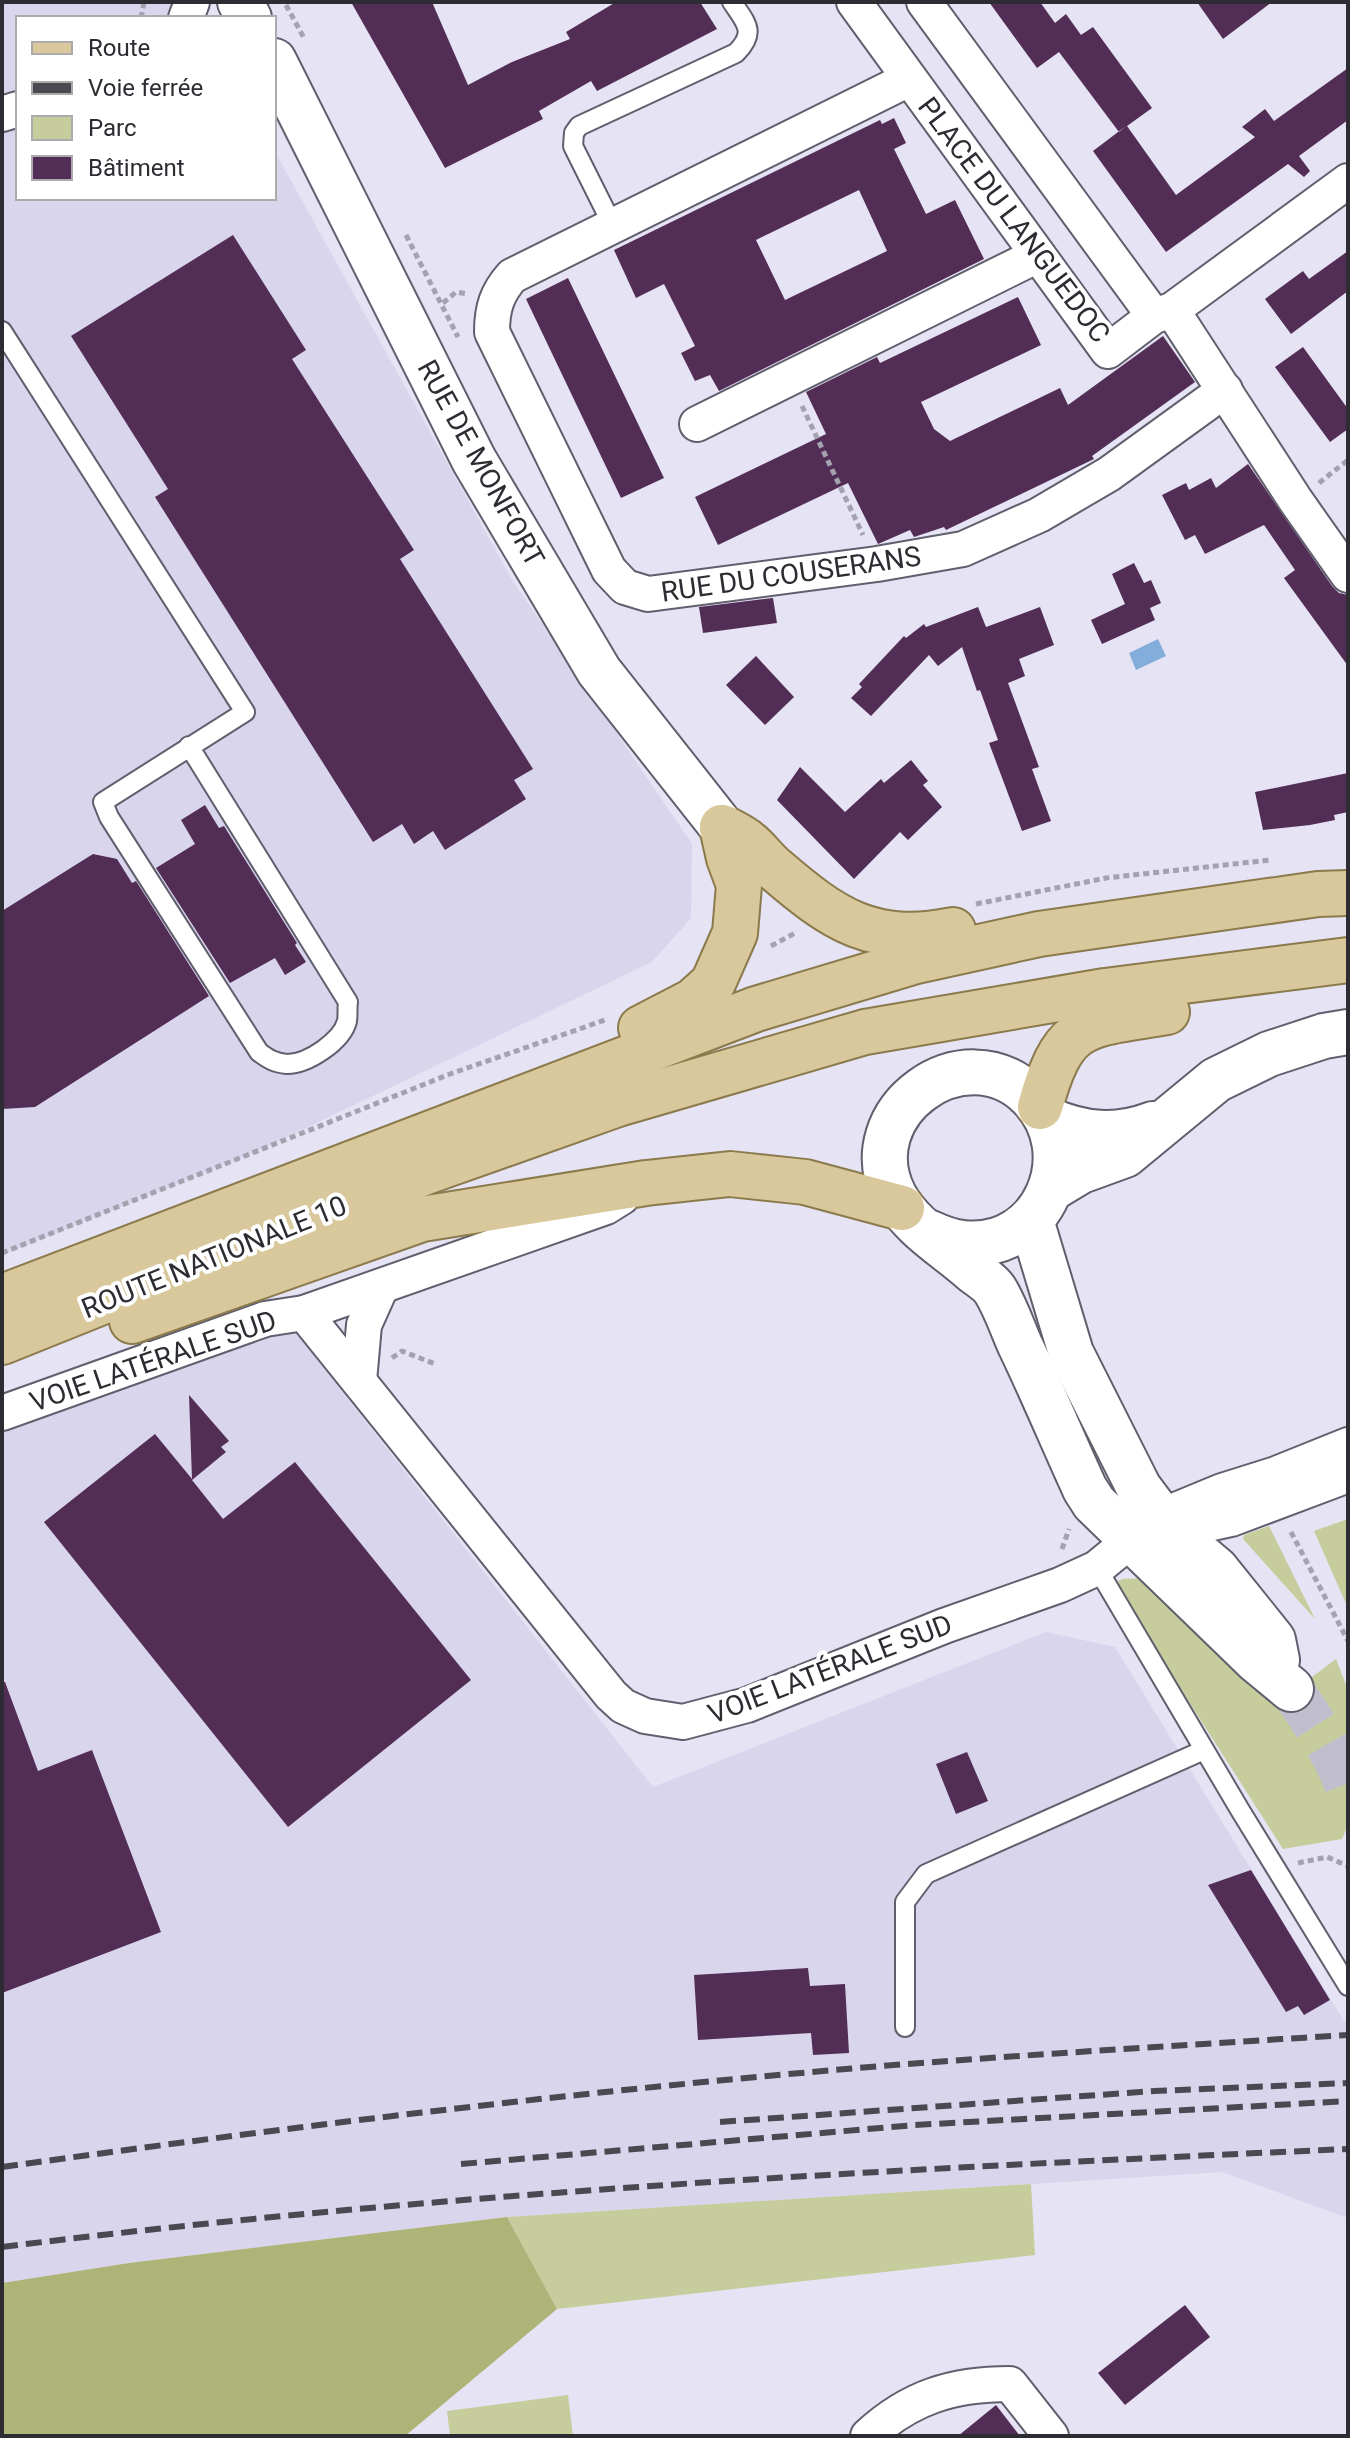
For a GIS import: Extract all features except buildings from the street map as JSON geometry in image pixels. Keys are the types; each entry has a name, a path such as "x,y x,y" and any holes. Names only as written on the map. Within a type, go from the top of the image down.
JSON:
{"main road":[{"path":"722,827 749,842 781,874 834,913 855,925 889,936 925,936 1072,905 1317,872 1348,886"},
{"path":"622,1060 634,1032 693,1001 713,983 721,969 735,933 739,885 722,827"},
{"path":"2,1297 756,1009 916,961 1039,934 1318,894 1348,893"},
{"path":"1044,1113 1056,1057 1072,1037 1093,1024 1316,986 1347,960"},
{"name":"ROUTE NATIONALE 10","path":"21,1334 426,1172 618,1104 865,1032 1105,991 1347,960"},
{"path":"21,1334 94,1334 422,1219 646,1183 730,1174 805,1182 915,1220"}],"street":[{"name":"PLACE DU LANGUEDOC","path":"854,2 1108,351 1163,313 924,2"},
{"name":"RUE DE MONFORT","path":"276,69 474,460 599,671 722,827"},
{"name":"RUE DU COUSERANS","path":"909,79 512,276 499,290 492,313 492,332 609,570 625,587 648,594 877,564 963,549 1039,515 1109,474 1225,390"},
{"path":"1348,181 1163,313 1225,390 1348,575"},
{"path":"697,424 1038,255"},
{"path":"915,1220 963,1243 1000,1239 1081,1171 1125,1155 1216,1080 1269,1054 1324,1036 1348,1032"},
{"path":"1152,1529 1114,1491 1055,1372 1028,1331 994,1288 915,1220 892,1192 886,1154 889,1135 901,1110 920,1089 955,1074 993,1075 1011,1082 1027,1093 1044,1113 1070,1130 1100,1134 1135,1131 1167,1119"},
{"path":"1044,1113 1055,1141 1056,1165 1041,1204 1056,1306 1071,1353 1139,1488 1152,1529"},
{"name":"VOIE LATÉRALE SUD","path":"2,1413 265,1319 304,1313 606,1207 646,1183"},
{"path":"359,1381 364,1325 381,1287"},
{"path":"994,1288 1094,1503 1152,1529 1216,1569 1273,1640 1286,1684"},
{"name":"VOIE LATÉRALE SUD","path":"304,1313 611,1695 623,1706 645,1716 683,1722 725,1712 944,1626 1060,1585 1097,1568 1152,1529"},
{"path":"1152,1529 1222,1491 1276,1474 1348,1445"},
{"path":"1152,1529 1231,1519 1348,1475"},
{"path":"868,2436 927,2395 980,2384 1010,2384 1051,2436"}],"lane":[{"path":"613,226 573,146 574,133 579,126 736,53 745,44 748,25 732,2"},
{"path":"2,331 245,712 189,746 103,802 109,817 259,1052 272,1062 291,1064 305,1060 336,1040 347,1023 348,1002 189,746"},
{"path":"1097,1568 1348,1986"},
{"path":"905,2027 905,1902 926,1874 1204,1750"}],"path":[{"path":"789,378 877,564"},
{"path":"969,905 1106,878 1270,860"},
{"path":"2,1253 450,1074 607,1019"},
{"path":"1291,1532 1348,1641"},
{"path":"1293,1864 1327,1857 1348,1866"}],"shaded area":[{"path":"2,2 179,2 188,16 16,16 16,200 276,200 276,154 511,578 692,844 691,918 652,962 254,1153 2,1255"},
{"path":"270,1296 653,1787 1046,1632 1115,1647 1344,2021 1348,2021 1348,2218 1222,2172 507,2217 129,2263 2,2283 2,1393"}],"green space":[{"path":"1348,1519 1348,1608 1314,1531"},
{"path":"1269,1526 1315,1619 1243,1539 1244,1535"},
{"path":"1143,1578 1277,1703 1336,1659 1348,1690 1348,1825 1342,1839 1283,1849 1113,1583"},
{"path":"1031,2184 1035,2255 557,2309 507,2217"},
{"path":"507,2217 557,2309 405,2436 2,2436 2,2283 129,2263"},
{"path":"568,2395 573,2436 450,2436 447,2411"}],"water":[{"path":"1158,639 1166,656 1136,670 1129,653"}],"tunnel":[{"path":"1291,1689 1330,1750 1348,1789"}],"railway":[{"path":"2,2167 341,2122 681,2084 907,2064 1348,2035"},
{"path":"720,2122 1154,2091 1348,2083"},
{"path":"461,2164 915,2125 1348,2101"},
{"path":"2,2247 338,2211 674,2184 1348,2149"}]}
